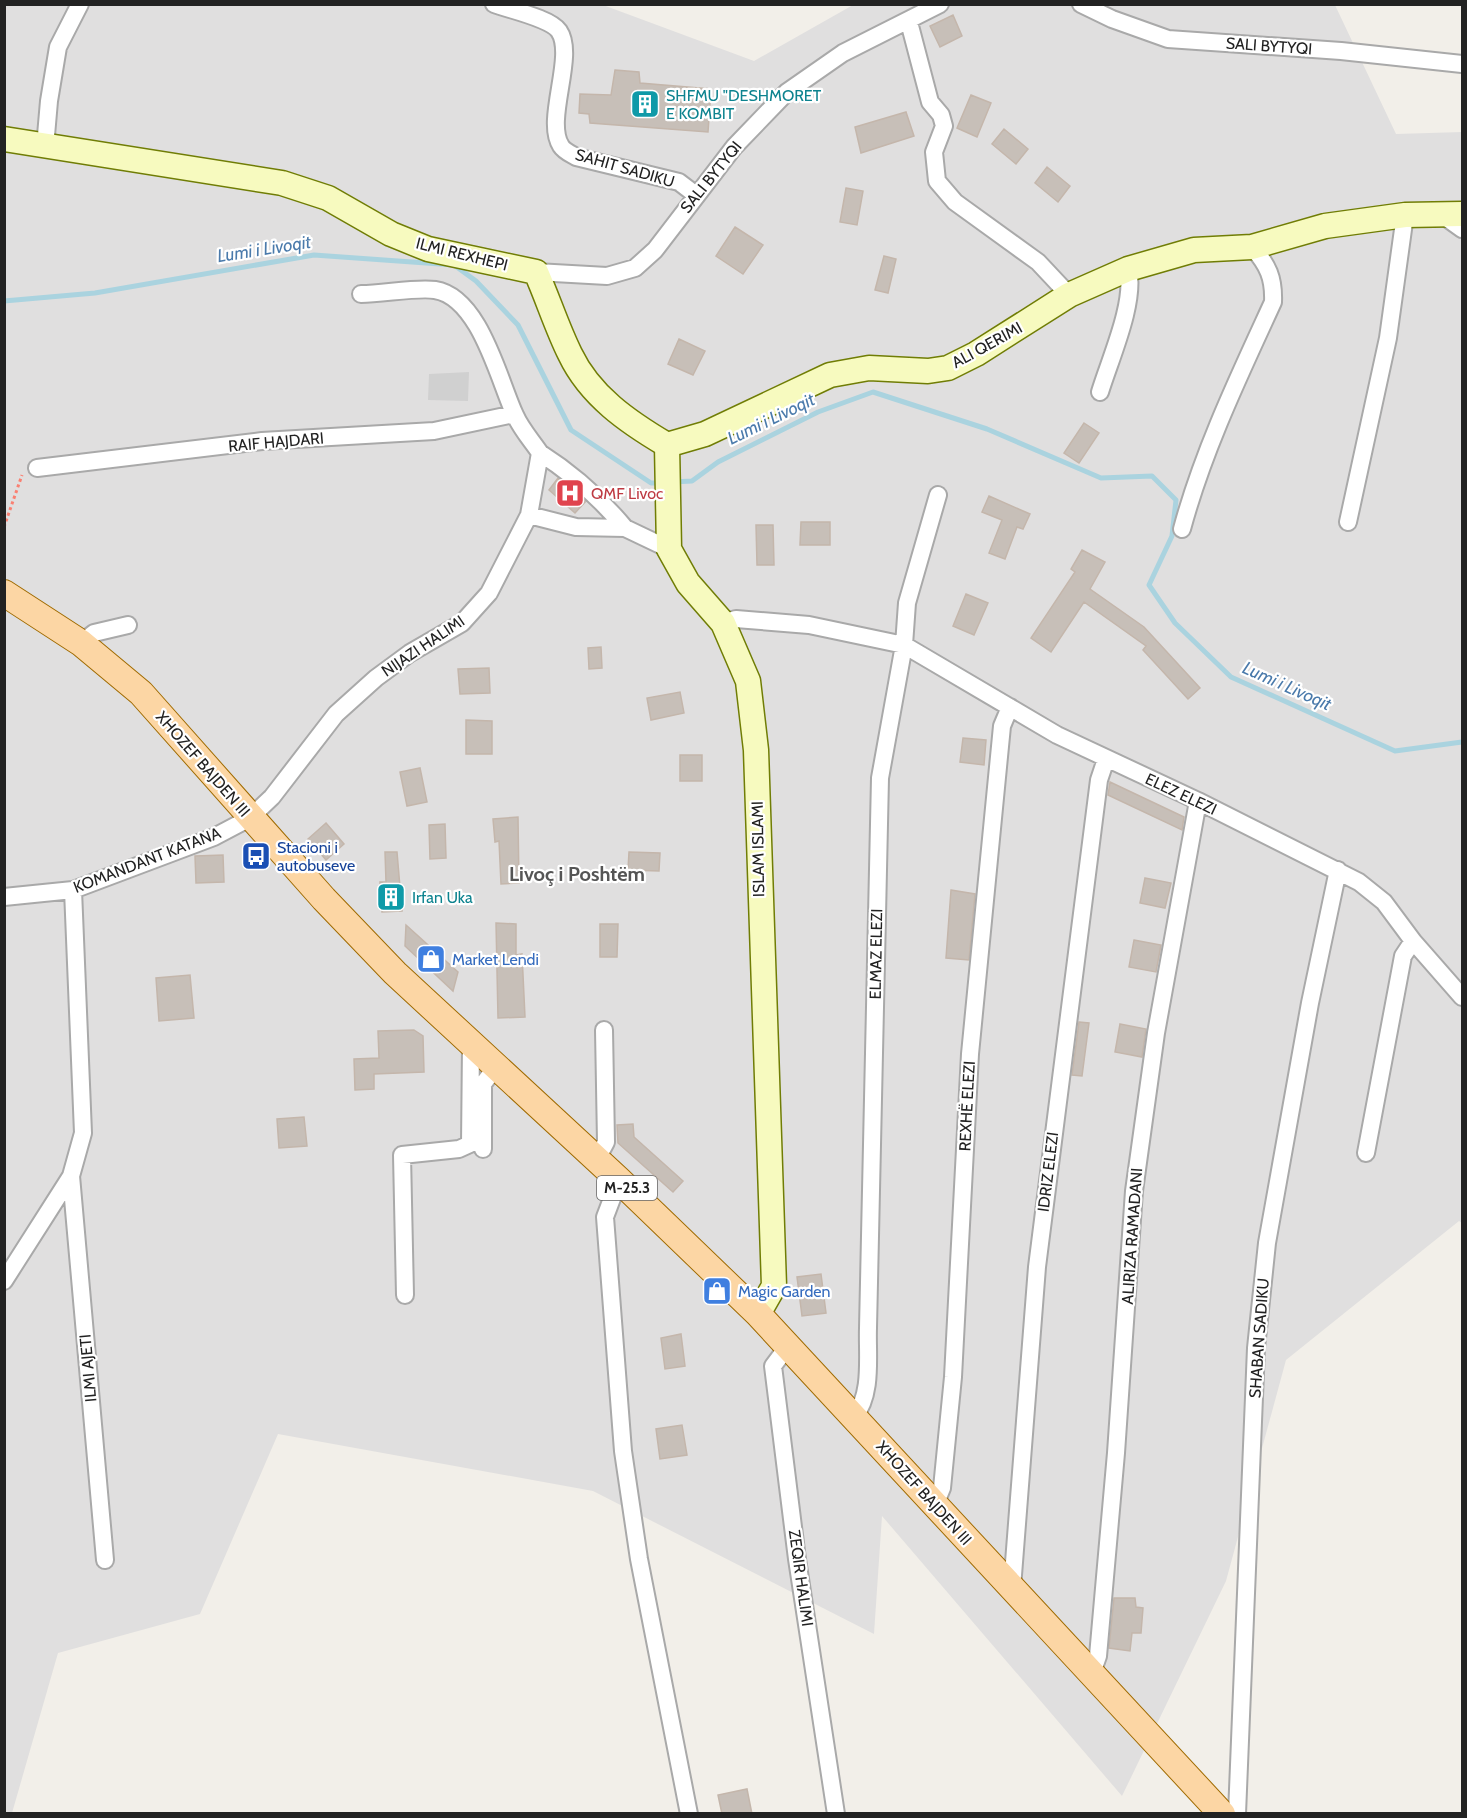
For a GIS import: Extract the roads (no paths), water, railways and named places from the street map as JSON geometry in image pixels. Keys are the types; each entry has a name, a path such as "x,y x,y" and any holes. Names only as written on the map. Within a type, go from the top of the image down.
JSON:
{"main road":[{"name":"XHOZEF BAJDEN III","path":"4,593 81,643 141,693 250,818 394,973 597,1159 758,1314 1222,1814"}],"street":[{"path":"45,147 49,101 58,47 80,4"},
{"name":"SAHIT SADIKU","path":"495,4 547,22 559,32 564,47 555,135 562,149 576,157 679,182 696,195"},
{"name":"SALI BYTYQI","path":"536,272 607,276 635,268 655,250 734,147 787,92 843,53 909,22 940,4"},
{"name":"SALI BYTYQI","path":"1081,4 1112,19 1168,39 1341,51 1462,64"},
{"path":"909,22 930,102 941,116 944,126 934,152 937,181 955,202 1038,262 1070,295"},
{"name":"ILMI REXHEPI","path":"4,139 282,183 328,198 391,234 428,249 536,272"},
{"path":"1452,214 1462,229"},
{"name":"ALI QERIMI","path":"667,453 830,375 869,368 928,371 948,368 975,354 1070,295 1128,269 1194,250 1252,247 1325,226 1405,215 1452,214"},
{"path":"1348,522 1388,338 1405,215"},
{"path":"1182,529 1192,494 1209,450 1273,302 1274,282 1261,257 1252,247"},
{"path":"1100,392 1129,297 1131,280 1128,269"},
{"path":"536,272 570,355 590,386 616,412 667,453 669,549 625,528 576,527 529,515 540,453"},
{"path":"361,294 435,290 448,295 467,311 495,360 514,414 540,453 561,466 604,503 625,528"},
{"name":"RAIF HAJDARI","path":"37,468 262,441 434,431 514,414"},
{"name":"ELMAZ ELEZI","path":"854,1417 862,1407 866,1393 880,778 904,645 908,603 938,495"},
{"name":"NIJAZI HALIMI","path":"250,818 272,797 336,714 376,678 410,653 462,623 489,593 529,515"},
{"name":"ISLAM ISLAMI","path":"669,549 688,583 723,623 748,681 756,750 774,1286 758,1314"},
{"name":"ELEZ ELEZI","path":"723,623 736,619 809,625 904,645 1057,735 1198,801 1359,882 1384,902 1413,941 1462,997"},
{"path":"81,643 94,633 128,625"},
{"name":"REXHË ELEZI","path":"935,1505 942,1488 953,1377 970,1054 1002,726 1010,707"},
{"name":"IDRIZ ELEZI","path":"1012,1588 1037,1267 1099,780 1106,759"},
{"name":"ALIRIZA RAMADANI","path":"1092,1673 1098,1656 1116,1453 1134,1191 1156,1033 1198,801"},
{"name":"KOMANDANT KATANA","path":"4,897 73,890 214,837 250,818"},
{"name":"SHABAN SADIKU","path":"1237,1814 1257,1348 1267,1243 1310,1003 1338,870"},
{"name":"ILMI AJETI","path":"4,1281 71,1176 83,1133 73,890"},
{"path":"1366,1153 1403,956 1413,941"},
{"path":"597,1159 606,1142 604,1030"},
{"path":"405,1294 402,1155 459,1149 470,1144 471,1045"},
{"path":"483,1149 483,1084 496,1067"},
{"name":"ILMI AJETI","path":"71,1176 105,1560"},
{"path":"619,1180 605,1217 622,1451 639,1559 688,1814"},
{"name":"ZEQIR HALIMI","path":"788,1346 773,1366 797,1559 836,1814"}],"waterway":[{"name":"Lumi i Livoqit","path":"4,301 95,293 314,255 454,265 476,281 518,325 571,430 651,483 661,483"},
{"name":"Lumi i Livoqit","path":"673,482 692,481 718,462 818,412 873,392 987,429 1101,478 1152,476 1176,500 1172,536 1149,585 1175,623 1231,677 1395,751 1462,742"}],"place":[{"name":"SHFMU \"DESHMORET E KOMBIT","path":"645,104"},
{"name":"QMF Livoc","path":"570,493"},
{"name":"Stacioni i autobuseve","path":"256,856"},
{"name":"Irfan Uka","path":"391,897"},
{"name":"Market Lendi","path":"431,959"},
{"name":"Magic Garden","path":"717,1291"}],"district":[{"name":"Livoç i Poshtëm","path":"577,874"}]}
